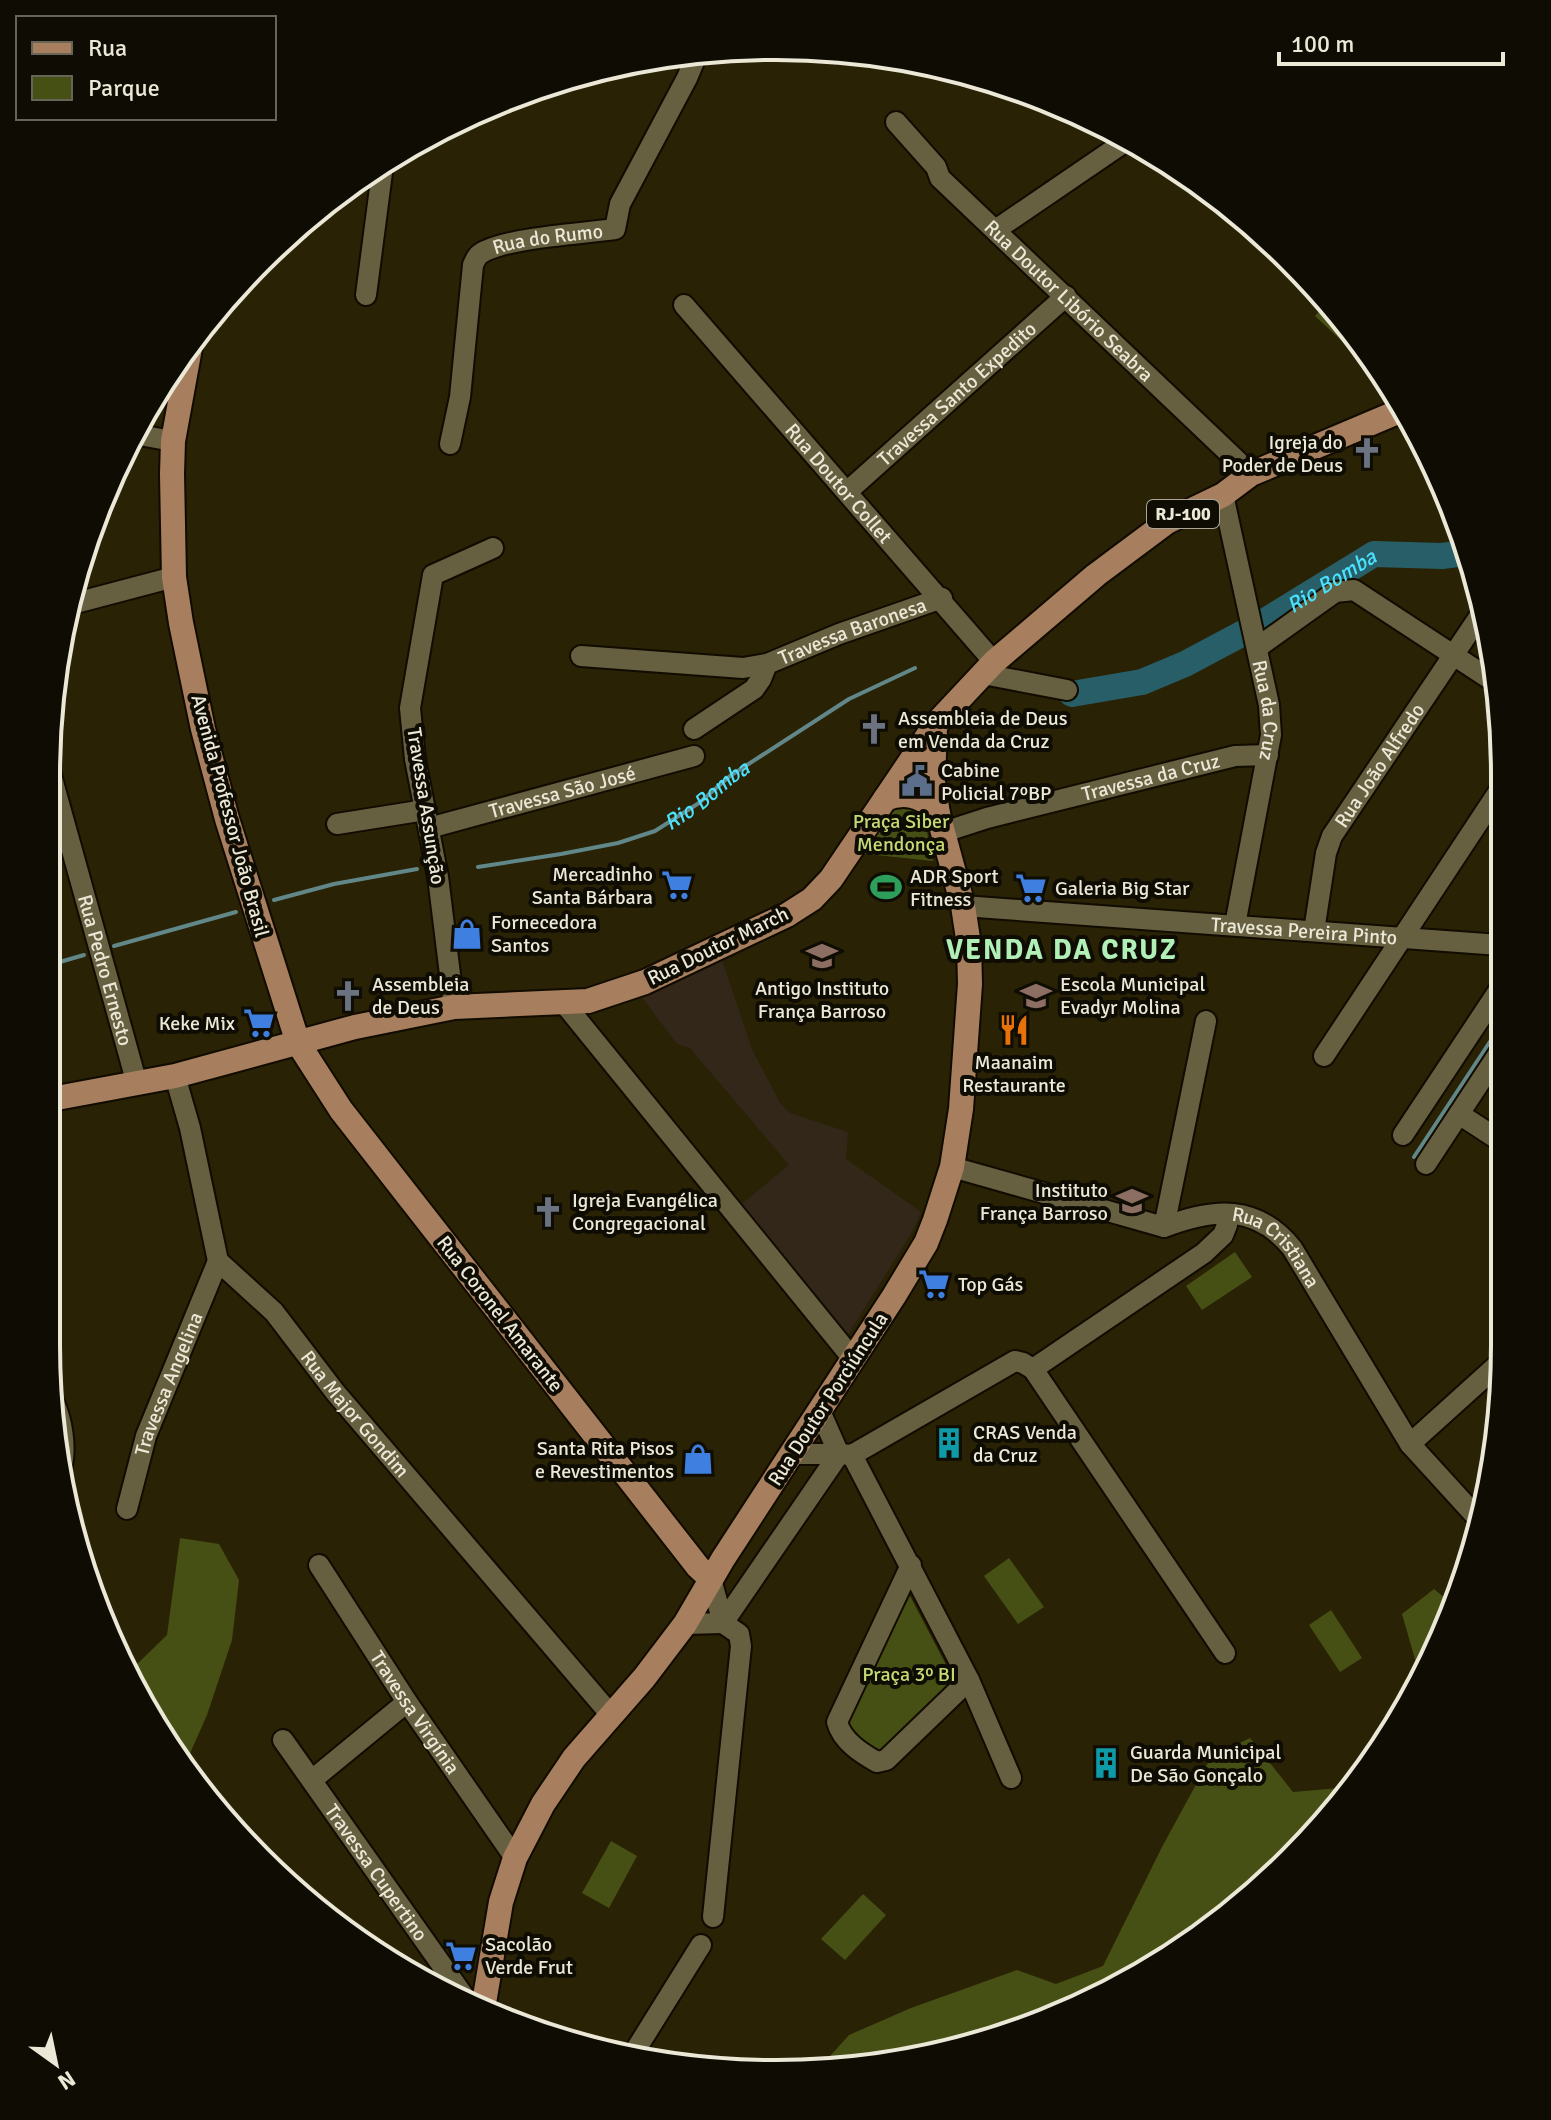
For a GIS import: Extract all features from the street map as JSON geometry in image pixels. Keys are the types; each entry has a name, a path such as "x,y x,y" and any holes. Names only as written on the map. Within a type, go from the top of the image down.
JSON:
{"main road":[{"name":"Avenida Professor João Brasil","path":"186,371 173,441 174,577 203,729 227,819 298,1043"},
{"name":"Rua Doutor March","path":"60,1098 175,1076 355,1027 454,1007 588,1001 645,982 787,915 812,899 831,879 935,725 988,668 1136,543 1167,522 1223,495 1251,474 1393,414"},
{"name":"Rua Doutor Porciúncula","path":"485,1998 501,1902 515,1858 543,1804 574,1758 644,1678 685,1624 926,1243 952,1167 961,1109 970,984 969,945 963,906 941,823 932,772 935,725"},
{"path":"885,799 899,795 918,797 932,805 941,823"},
{"name":"Rua Coronel Amarante","path":"298,1043 341,1110 637,1490 711,1579"}],"street":[{"name":"Rua do Rumo","path":"450,444 460,397 476,257 510,245 615,229 620,204 692,65"},
{"name":"Rua Doutor Libório Seabra","path":"896,122 936,167 940,178 1251,474"},
{"path":"997,229 1117,147"},
{"path":"366,295 381,179"},
{"name":"Travessa Santo Expedito","path":"848,491 1066,296"},
{"name":"Rua Doutor Collet","path":"684,305 942,598 988,668"},
{"path":"146,436 173,441"},
{"name":"Rua da Cruz","path":"1223,495 1269,705 1271,735 1235,925"},
{"name":"Travessa Assunção","path":"454,1007 427,819 415,759 410,708 433,575 493,548"},
{"path":"82,601 174,577"},
{"path":"1254,631 1335,592 1354,590 1484,675"},
{"name":"Travessa Baronesa","path":"694,729 754,689 767,664 839,634 942,598"},
{"name":"Rua João Alfredo","path":"1314,931 1327,845 1474,624"},
{"path":"581,656 743,668 767,664"},
{"path":"988,668 1067,690"},
{"name":"Travessa da Cruz","path":"941,823 987,818 1222,760 1268,755"},
{"name":"Travessa São José","path":"337,824 427,819 694,756"},
{"path":"1324,1056 1491,803"},
{"name":"Rua Pedro Ernesto","path":"60,807 137,1084"},
{"name":"Travessa Pereira Pinto","path":"963,906 1491,944"},
{"path":"563,1002 853,1359"},
{"path":"1403,1135 1491,1002"},
{"path":"952,1167 1164,1227 1206,1021"},
{"path":"1426,1164 1491,1065"},
{"path":"175,1076 190,1128 218,1261"},
{"path":"1459,1114 1491,1135"},
{"name":"Rua Cristiana","path":"1164,1227 1190,1217 1224,1212 1259,1220 1280,1234 1292,1248 1410,1444 1471,1511"},
{"path":"1033,1369 1204,1253 1223,1235 1227,1225"},
{"name":"Travessa Angelina","path":"127,1509 146,1436 218,1261"},
{"name":"Rua Major Gondim","path":"218,1261 274,1312 335,1392 611,1715"},
{"path":"723,1623 846,1454 1015,1361 1033,1369 1225,1653"},
{"path":"1410,1444 1490,1372"},
{"path":"820,1411 911,1565 969,1680 1011,1778"},
{"path":"792,1454 846,1454"},
{"name":"Travessa Virgínia","path":"319,1565 407,1702 515,1858"},
{"path":"911,1565 837,1722 839,1728 860,1753 877,1762 886,1760 969,1680"},
{"path":"711,1579 723,1623"},
{"path":"685,1624 723,1623 739,1634 741,1646 713,1917"},
{"path":"312,1780 407,1702"},
{"name":"Travessa Cupertino","path":"283,1740 455,1984"},
{"path":"638,2046 701,1945"}],"shaded area":[{"path":"722,960 752,1049 780,1103 790,1113 848,1132 846,1159 921,1212 912,1232 846,1338 739,1206 789,1165 690,1048 677,1044 641,996"}],"green space":[{"path":"1319,311 1347,346 1315,316"},
{"name":"Praça Siber Mendonça","path":"897,803 918,807 924,817 933,861 857,853 886,810"},
{"path":"1235,1252 1252,1277 1202,1310 1186,1286"},
{"path":"180,1538 219,1544 239,1580 232,1640 207,1715 190,1754 136,1665 167,1635"},
{"path":"1009,1558 1044,1607 1018,1624 984,1576"},
{"path":"1434,1589 1444,1598 1416,1663 1402,1614"},
{"name":"Praça 3º BI","path":"910,1596 953,1678 883,1753 870,1748 847,1723 877,1657"},
{"path":"1331,1610 1362,1658 1340,1672 1309,1625"},
{"path":"1250,1738 1293,1792 1336,1788 1281,1850 1211,1912 1133,1964 1092,1986 1049,2006 961,2036 869,2054 829,2057 849,2035 911,2008 1017,1970 1056,1984 1103,1966 1211,1757"},
{"path":"611,1841 637,1856 609,1908 582,1893"},
{"path":"863,1894 886,1915 845,1960 821,1939"}],"waterway":[{"name":"Rio Bomba","path":"1072,694 1142,682 1185,664 1262,623 1374,554 1456,554"},
{"name":"Rio Bomba","path":"478,867 618,843 655,831 699,803 730,776 849,699 915,668"},
{"name":"Rio Bomba","path":"274,900 334,884 417,869"},
{"name":"Rio Bomba","path":"114,946 236,912"},
{"name":"Rio Bomba","path":"60,962 84,955"},
{"path":"1414,1157 1491,1040"}],"place":[{"name":"Igreja do Poder de Deus","path":"1367,453"},
{"name":"Assembleia de Deus em Venda da Cruz","path":"874,729"},
{"name":"Cabine Policial 7ºBP","path":"917,781"},
{"name":"Mercadinho Santa Bárbara","path":"677,885"},
{"name":"ADR Sport Fitness","path":"886,887"},
{"name":"Galeria Big Star","path":"1031,888"},
{"name":"Fornecedora Santos","path":"467,934"},
{"name":"Antigo Instituto França Barroso","path":"822,956"},
{"name":"Assembleia de Deus","path":"348,996"},
{"name":"Escola Municipal Evadyr Molina","path":"1036,996"},
{"name":"Keke Mix","path":"259,1023"},
{"name":"Maanaim Restaurante","path":"1014,1030"},
{"name":"Instituto França Barroso","path":"1132,1201"},
{"name":"Igreja Evangélica Congregacional","path":"548,1212"},
{"name":"Top Gás","path":"934,1284"},
{"name":"CRAS Venda da Cruz","path":"949,1443"},
{"name":"Santa Rita Pisos e Revestimentos","path":"698,1459"},
{"name":"Guarda Municipal De São Gonçalo","path":"1106,1763"},
{"name":"Sacolão Verde Frut","path":"461,1956"}],"district":[{"name":"VENDA DA CRUZ","path":"1062,950"}]}
